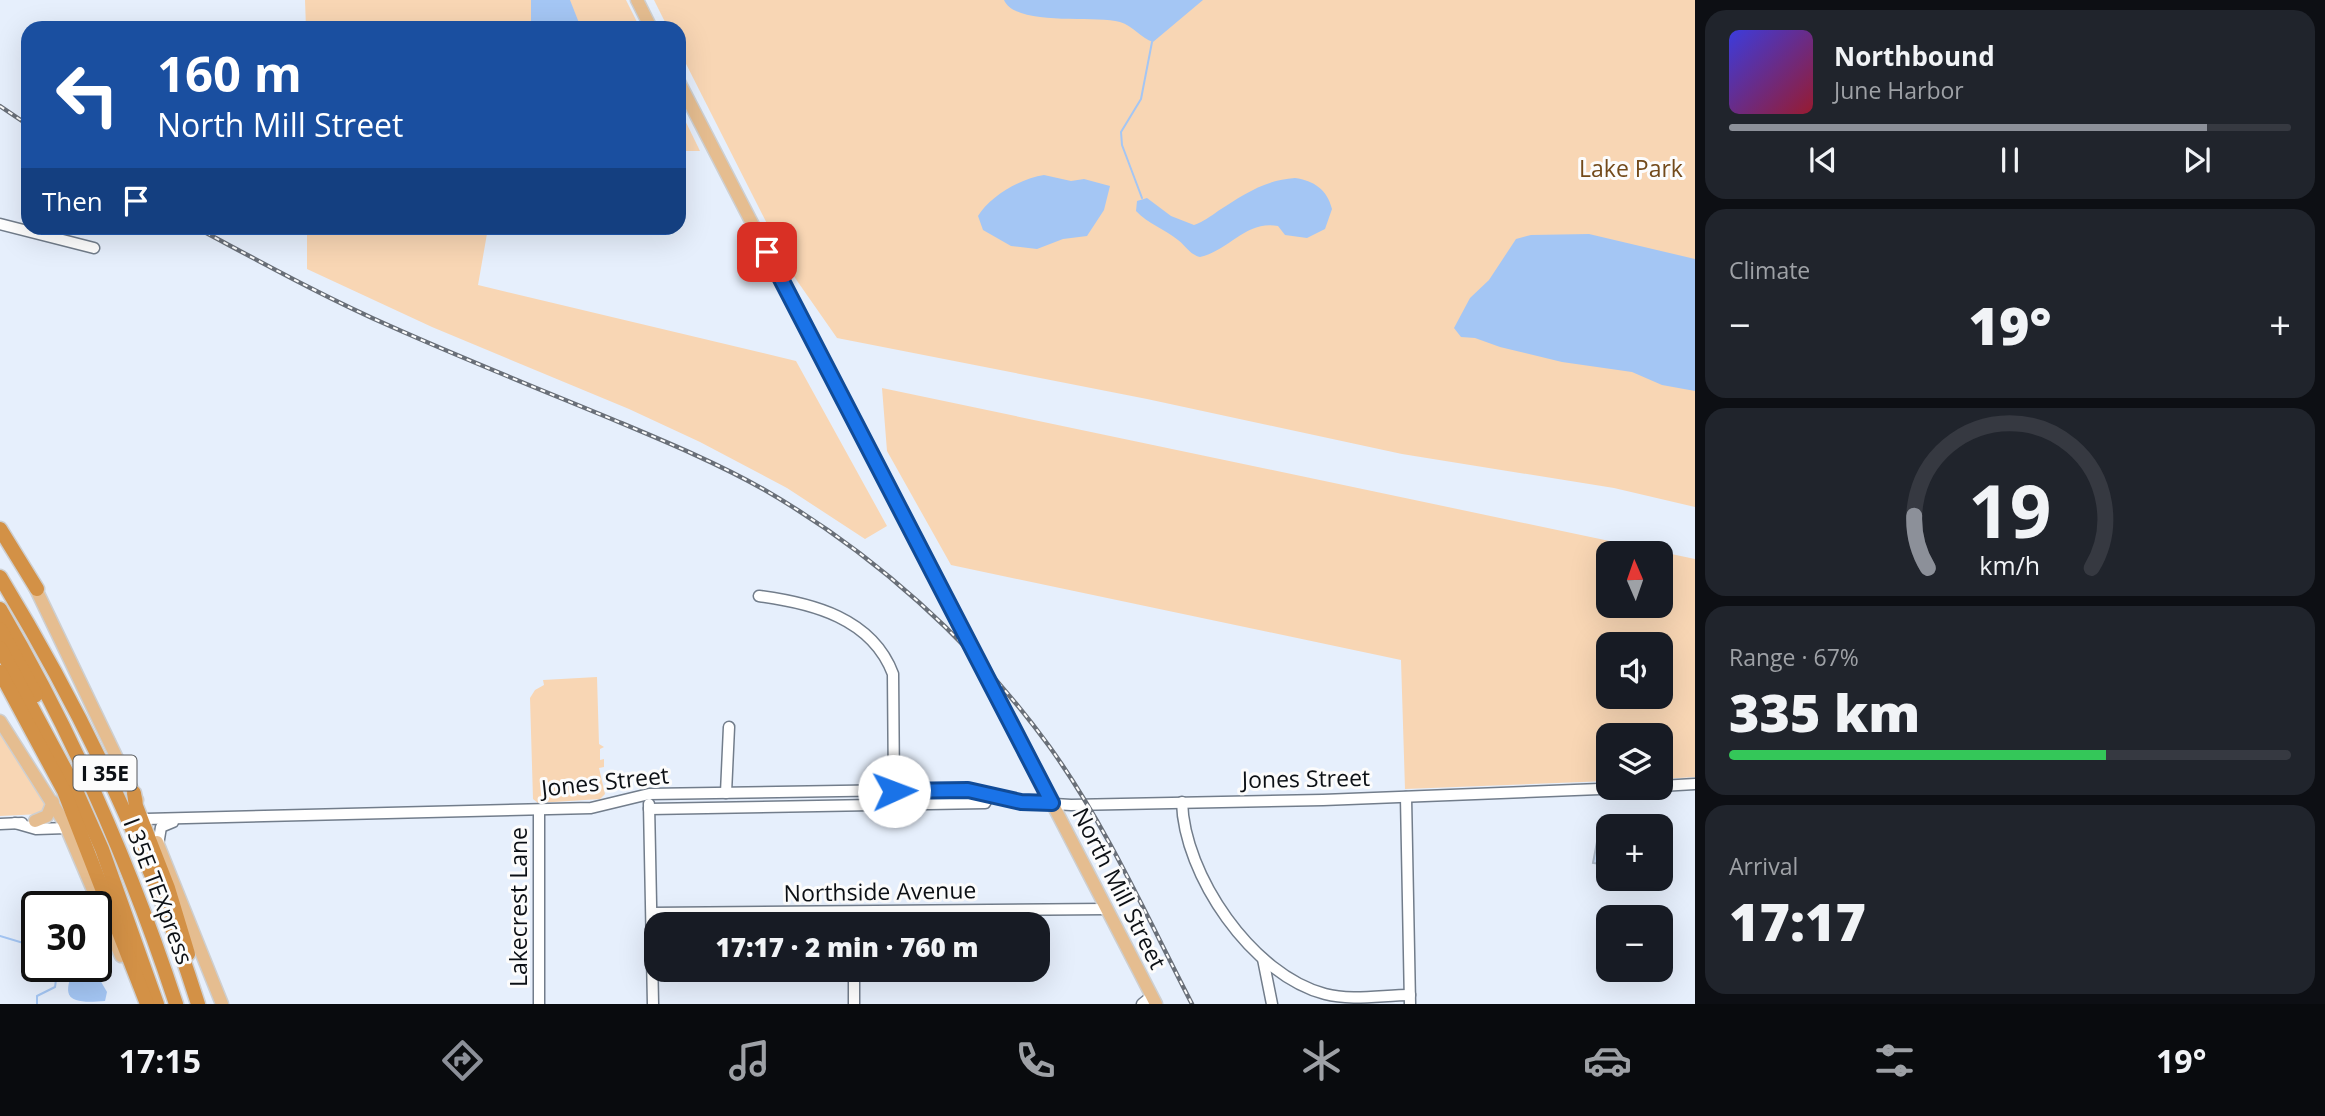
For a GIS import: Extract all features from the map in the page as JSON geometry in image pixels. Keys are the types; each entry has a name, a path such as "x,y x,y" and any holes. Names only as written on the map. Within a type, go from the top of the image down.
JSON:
{"highway":[{"path":"0,529 37,589"},
{"name":"I 35E","path":"0,576 59,681 100,764 154,885 198,1004"},
{"name":"I 35E TEXpress","path":"0,610 60,720 105,815 176,1004"},
{"path":"0,629 61,743 74,786"},
{"name":"I 35E","path":"0,648 74,786 102,849 157,1004"},
{"path":"0,672 64,791 147,1004"},
{"path":"134,793 136,806 188,946 190,979"}],"main road":[{"path":"637,0 648,21"},
{"name":"North Mill Street","path":"686,96 1107,909 1150,1001"},
{"path":"0,518 37,589 158,845 222,1004"},
{"path":"0,721 67,828 141,1004"},
{"path":"36,821 47,816 53,802"}],"street":[{"path":"0,224 21,229"},
{"path":"43,235 94,248"},
{"path":"759,596 810,605 834,614 854,625 882,653 892,674 894,791"},
{"path":"726,793 729,727"},
{"path":"1673,785 1695,784"},
{"name":"Jones Street","path":"146,819 591,808 649,794 963,789 1021,802 1052,803 1182,802 1596,789"},
{"path":"649,794 652,912"},
{"name":"Jones Street","path":"649,809 985,803 990,794"},
{"path":"1182,802 1183,821 1189,842 1222,911 1237,933 1263,958 1293,980 1326,994 1410,999 1406,796"},
{"name":"Lakecrest Lane","path":"539,810 540,1004"},
{"path":"158,845 161,827 183,820"},
{"path":"0,824 36,821"},
{"path":"15,823 36,829 67,828"},
{"name":"Northside Avenue","path":"1022,912 1107,909"},
{"path":"1263,958 1272,1004"},
{"path":"653,982 653,1004"},
{"path":"854,982 854,1004"}],"green space":[{"path":"305,0 626,0 636,21 306,21"},
{"name":"Lake Park","path":"654,0 1695,0 1695,507 1614,488 1402,454 1147,399 837,338 793,275 686,64 686,21 664,21"},
{"path":"686,122 700,151 686,151"},
{"path":"307,235 487,235 478,285 796,361 887,526 865,539 787,488 700,442 629,409 432,327 307,269"},
{"path":"882,388 1609,541 1596,541 1596,618 1673,618 1673,554 1695,559 1695,777 1673,778 1673,723 1596,723 1596,781 1405,789 1401,660 951,565 887,451"},
{"path":"597,677 599,744 604,747 600,749 600,760 604,759 604,767 599,768 605,794 600,799 538,803 533,799 530,698 535,690 544,685 543,680"},
{"path":"0,732 44,796 46,807 41,814 0,816"}],"water":[{"path":"531,0 570,0 578,21 531,21"},
{"path":"1004,0 1203,0 1153,42 1120,22 1023,14 1011,8"},
{"path":"1044,175 1071,181 1084,179 1110,186 1104,210 1087,236 1063,239 1037,249 1011,246 983,230 978,216 990,202 1017,184"},
{"path":"1295,178 1319,187 1327,196 1332,209 1325,229 1307,238 1285,235 1278,226 1267,225 1247,231 1200,257 1136,211 1137,201 1147,198 1171,216 1194,225 1254,189"},
{"path":"1589,234 1695,259 1695,391 1662,385 1632,372 1562,362 1475,338 1461,337 1454,328 1470,298 1489,280 1516,239 1531,235"},
{"path":"70,982 101,982 107,992 105,1001 76,1000 68,993"}],"waterway":[{"path":"1142,198 1122,145 1121,132 1141,99 1152,42"},
{"path":"0,936 21,942"},
{"path":"37,1004 37,996 55,987 56,982"}],"railway":[{"path":"0,106 21,120"},
{"path":"210,235 365,315 726,470 804,514 882,571 919,602 988,671 1049,746 1107,839 1192,1004"}],"route":[{"path":"767,252 941,584 975,659 1052,803 1021,802 968,790 894,791"}]}
